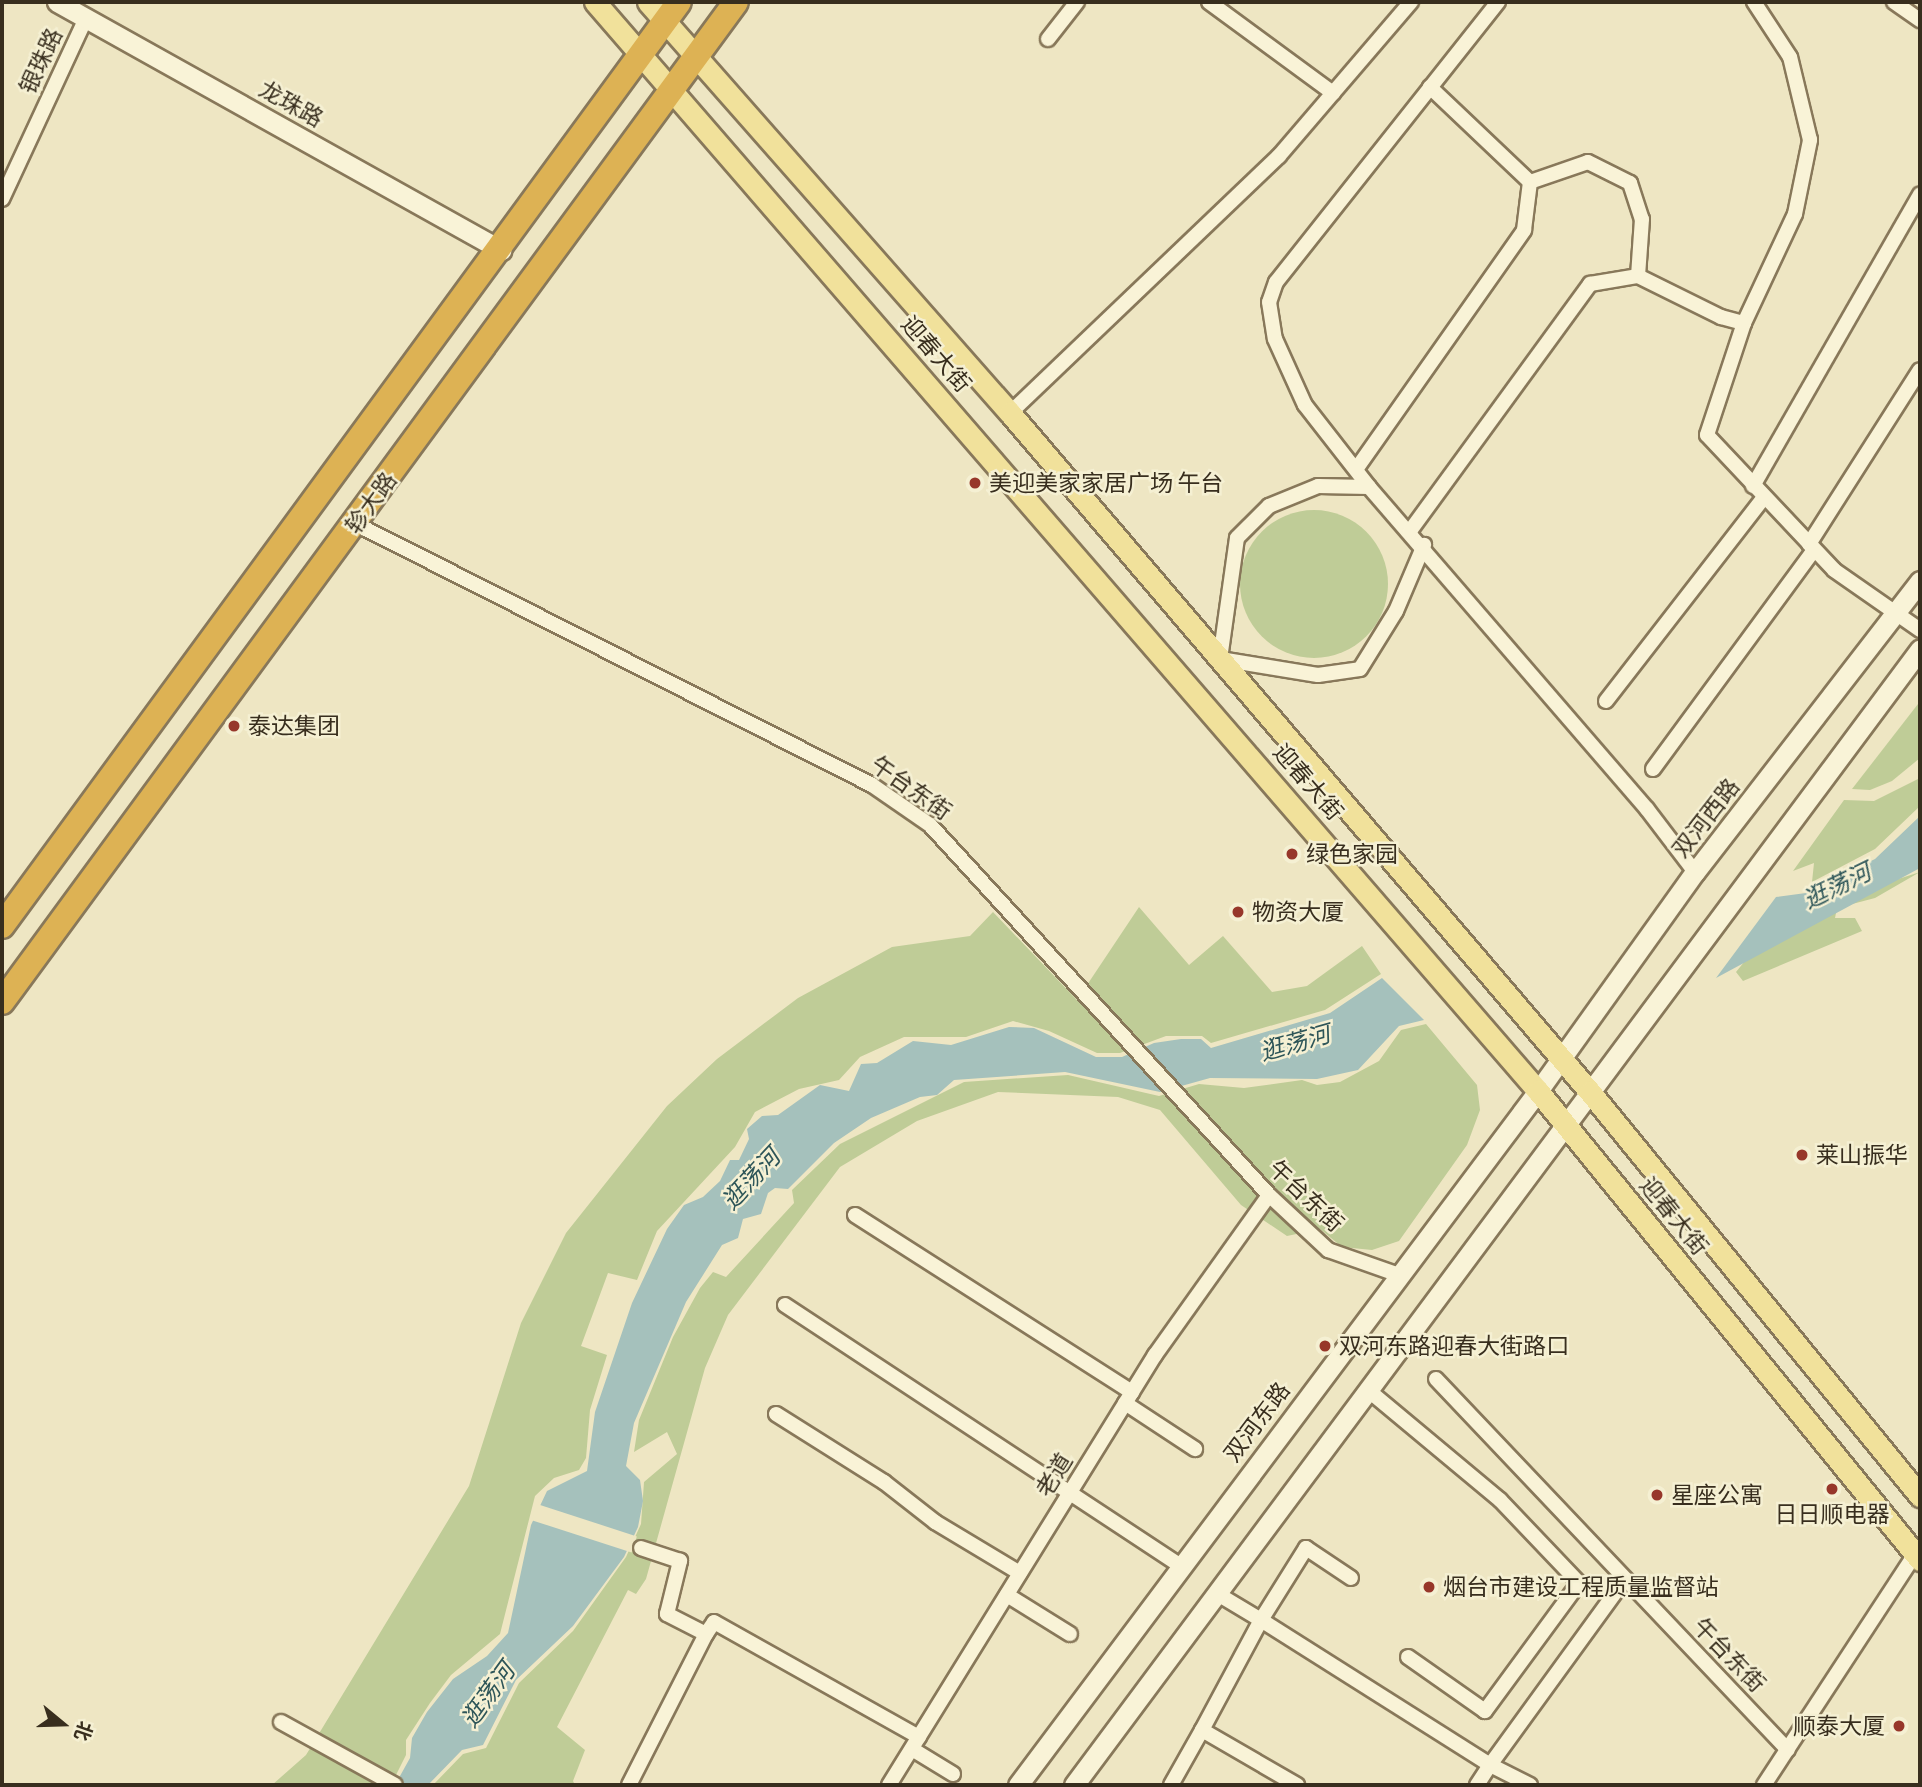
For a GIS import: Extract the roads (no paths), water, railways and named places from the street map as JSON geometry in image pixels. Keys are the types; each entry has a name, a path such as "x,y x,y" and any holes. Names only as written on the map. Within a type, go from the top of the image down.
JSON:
{"highway":[{"name":"轸大路","path":"2,1002 356,524 672,86 736,2"},
{"name":"轸大路","path":"2,926 501,250 672,11"}],"main road":[{"name":"迎春大街","path":"596,2 672,86 1538,1091 1918,1557"},
{"name":"迎春大街","path":"648,2 672,11 696,55 1010,413 1590,1092 1920,1496"}],"street":[{"name":"龙珠路","path":"57,2 501,250"},
{"path":"1048,39 1077,2"},
{"path":"1209,2 1333,93"},
{"path":"1010,413 1279,156 1411,2"},
{"path":"1498,2 1276,282 1269,302 1275,339 1305,405 1357,468 1369,487 1424,545 1695,872"},
{"path":"1754,2 1790,57 1810,140 1795,214 1744,323 1707,435 1834,570 1898,612 1920,631"},
{"path":"1894,2 1920,20"},
{"name":"银珠路","path":"2,199 86,18"},
{"path":"1430,87 1530,182"},
{"path":"1530,182 1588,162 1630,183 1642,219 1638,276"},
{"path":"1357,468 1524,230 1530,182"},
{"path":"1753,486 1920,194"},
{"path":"1410,531 1590,284 1638,276 1720,317 1744,323"},
{"path":"1653,769 1812,547 1920,370"},
{"path":"1369,487 1318,486 1269,506 1237,538 1220,659 1318,674 1360,668 1396,611 1424,545"},
{"path":"1606,701 1764,497"},
{"name":"午台东街","path":"356,524 872,785 930,825 1130,1039 1269,1195 1328,1250 1399,1275"},
{"name":"双河西路","path":"1538,1091 1559,1058 1695,872 1920,581"},
{"path":"1074,1785 1564,1123 1590,1092 1920,649"},
{"name":"双河东路","path":"1018,1785 1180,1565 1538,1091"},
{"name":"老道","path":"889,1785 1129,1397 1269,1195"},
{"path":"855,1215 1129,1397 1195,1449"},
{"path":"786,1306 1180,1565"},
{"name":"午台东街","path":"1436,1379 1788,1750"},
{"path":"1368,1390 1500,1500 1579,1583 1485,1711 1408,1657"},
{"path":"776,1414 884,1482 935,1522 1020,1573"},
{"path":"641,1548 681,1561 667,1614 706,1634"},
{"path":"1171,1785 1261,1620 1306,1548 1351,1578"},
{"path":"1764,1785 1918,1557"},
{"path":"1477,1785 1617,1590"},
{"path":"1216,1593 1490,1765 1530,1785"},
{"path":"1007,1595 1070,1634"},
{"path":"629,1785 714,1622 915,1743 953,1774"},
{"path":"282,1721 395,1785"},
{"path":"1202,1730 1297,1785"}],"water":[{"name":"逛荡河","path":"1920,816 1920,868 1716,978 1776,897 1806,893 1875,859"},
{"name":"逛荡河","path":"1382,978 1424,1020 1399,1026 1358,1070 1317,1079 1210,1078 1160,1092 1065,1072 954,1080 937,1095 920,1097 871,1118 834,1143 788,1189 775,1188 768,1193 761,1214 743,1219 738,1238 722,1245 686,1302 634,1423 626,1466 640,1480 643,1501 638,1527 624,1557 573,1626 516,1680 483,1745 462,1750 428,1785 395,1785 410,1758 412,1738 427,1712 453,1679 487,1656 508,1633 531,1525 547,1491 587,1471 595,1412 632,1303 667,1229 684,1205 703,1197 720,1181 730,1160 739,1160 749,1139 747,1129 762,1116 778,1115 820,1085 849,1091 861,1064 877,1063 913,1041 951,1045 1009,1027 1034,1028 1096,1057 1122,1057 1154,1043 1181,1039 1201,1039 1211,1048 1330,1013"}],"place":[{"name":"美迎美家家居广场 午台","path":"975,483"},
{"name":"泰达集团","path":"234,726"},
{"name":"绿色家园","path":"1292,854"},
{"name":"物资大厦","path":"1238,912"},
{"name":"莱山振华","path":"1802,1155"},
{"name":"双河东路迎春大街路口","path":"1325,1346"},
{"name":"日日顺电器","path":"1832,1489"},
{"name":"星座公寓","path":"1657,1495"},
{"name":"烟台市建设工程质量监督站","path":"1429,1587"},
{"name":"顺泰大厦","path":"1899,1726"}]}
